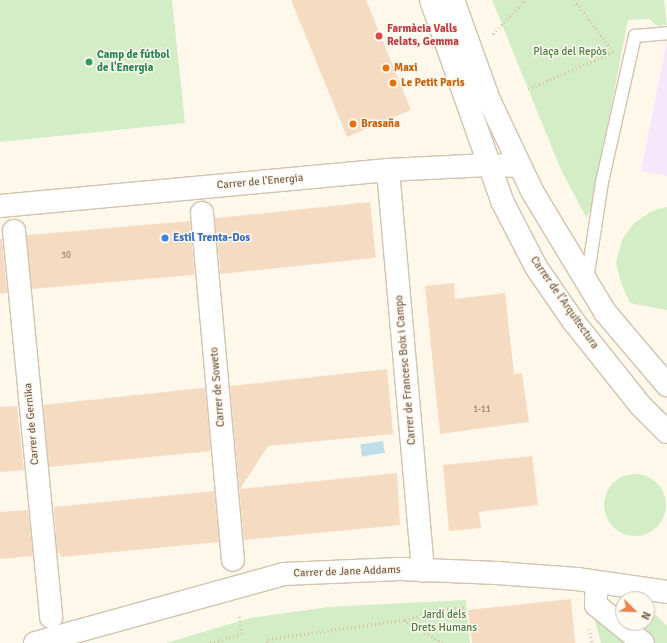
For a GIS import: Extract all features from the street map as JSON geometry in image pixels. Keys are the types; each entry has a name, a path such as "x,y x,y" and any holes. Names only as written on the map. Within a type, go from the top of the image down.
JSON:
{"street":[{"name":"Carrer de l'Arquitectura","path":"431,0 488,165 502,201 536,267 574,322 630,393 667,432"},
{"path":"453,0 489,100 532,191 605,312 667,385"},
{"name":"Carrer de l'Energia","path":"0,206 388,170 488,165 520,166"},
{"name":"Carrer de Francesc Boix i Campo","path":"388,170 423,570"},
{"name":"Carrer de Soweto","path":"202,213 233,560"},
{"name":"Carrer de Gernika","path":"14,231 51,617"},
{"name":"Carrer de Jane Addams","path":"35,643 284,574 423,570 577,579 667,592"},
{"path":"596,596 596,605 643,643"}],"lane":[{"path":"587,283 602,182 635,36 667,32"}],"path":[{"path":"493,34 525,0"},
{"path":"528,89 612,52 574,0"},
{"path":"267,643 268,639 404,620 443,609 467,607"},
{"path":"210,643 241,634 239,614"},
{"path":"404,620 443,643"}],"shaded area":[{"path":"667,40 667,176 641,171"}],"green space":[{"name":"Camp de fútbol de l'Energia","path":"0,0 172,0 185,123 0,142"},
{"name":"Plaça del Repòs","path":"492,0 664,0 667,25 657,26 649,19 628,20 591,211 586,217 561,170"},
{"path":"667,207 667,310 630,303 621,283 616,263 622,240 633,224 652,211"},
{"path":"629,474 641,474 657,483 664,493 666,505 664,517 657,527 641,536 629,536 618,531 609,522 604,511 604,499 609,488 618,479"},
{"name":"Jardí dels Drets Humans","path":"466,600 470,643 166,643 250,618 328,607"},
{"path":"591,606 615,626 615,631 621,631 636,643 601,643"},
{"path":"605,608 615,609 615,617"},
{"path":"656,615 667,626 667,643 646,643 632,631 655,631"}],"water":[{"path":"383,441 385,453 362,456 360,445"}],"building":[{"path":"291,0 366,0 411,110 347,137"},
{"path":"370,202 376,258 221,274 215,218"},
{"path":"190,221 195,275 31,289 27,235"},
{"path":"0,239 2,239 7,293 0,294"},
{"path":"454,283 455,299 505,293 514,374 522,373 529,422 440,434 425,286"},
{"path":"387,369 393,434 268,446 240,489 397,473 400,525 244,540 230,386"},
{"path":"202,388 205,389 211,451 49,467 43,405"},
{"path":"17,406 24,470 0,472 0,407"},
{"path":"532,456 538,505 479,512 481,528 449,531 443,465"},
{"path":"214,491 219,542 61,557 60,553 57,553 54,507"},
{"path":"28,510 33,556 0,559 0,512"},
{"path":"571,599 575,643 472,643 468,610"}],"place":[{"name":"Farmàcia Valls Relats, Gemma","path":"379,36"},
{"name":"Camp de fútbol de l'Energia","path":"89,62"},
{"name":"Maxi","path":"386,68"},
{"name":"Le Petit Paris","path":"393,83"},
{"name":"Brasaña","path":"353,124"},
{"name":"Estil Trenta-Dos","path":"165,238"}]}
